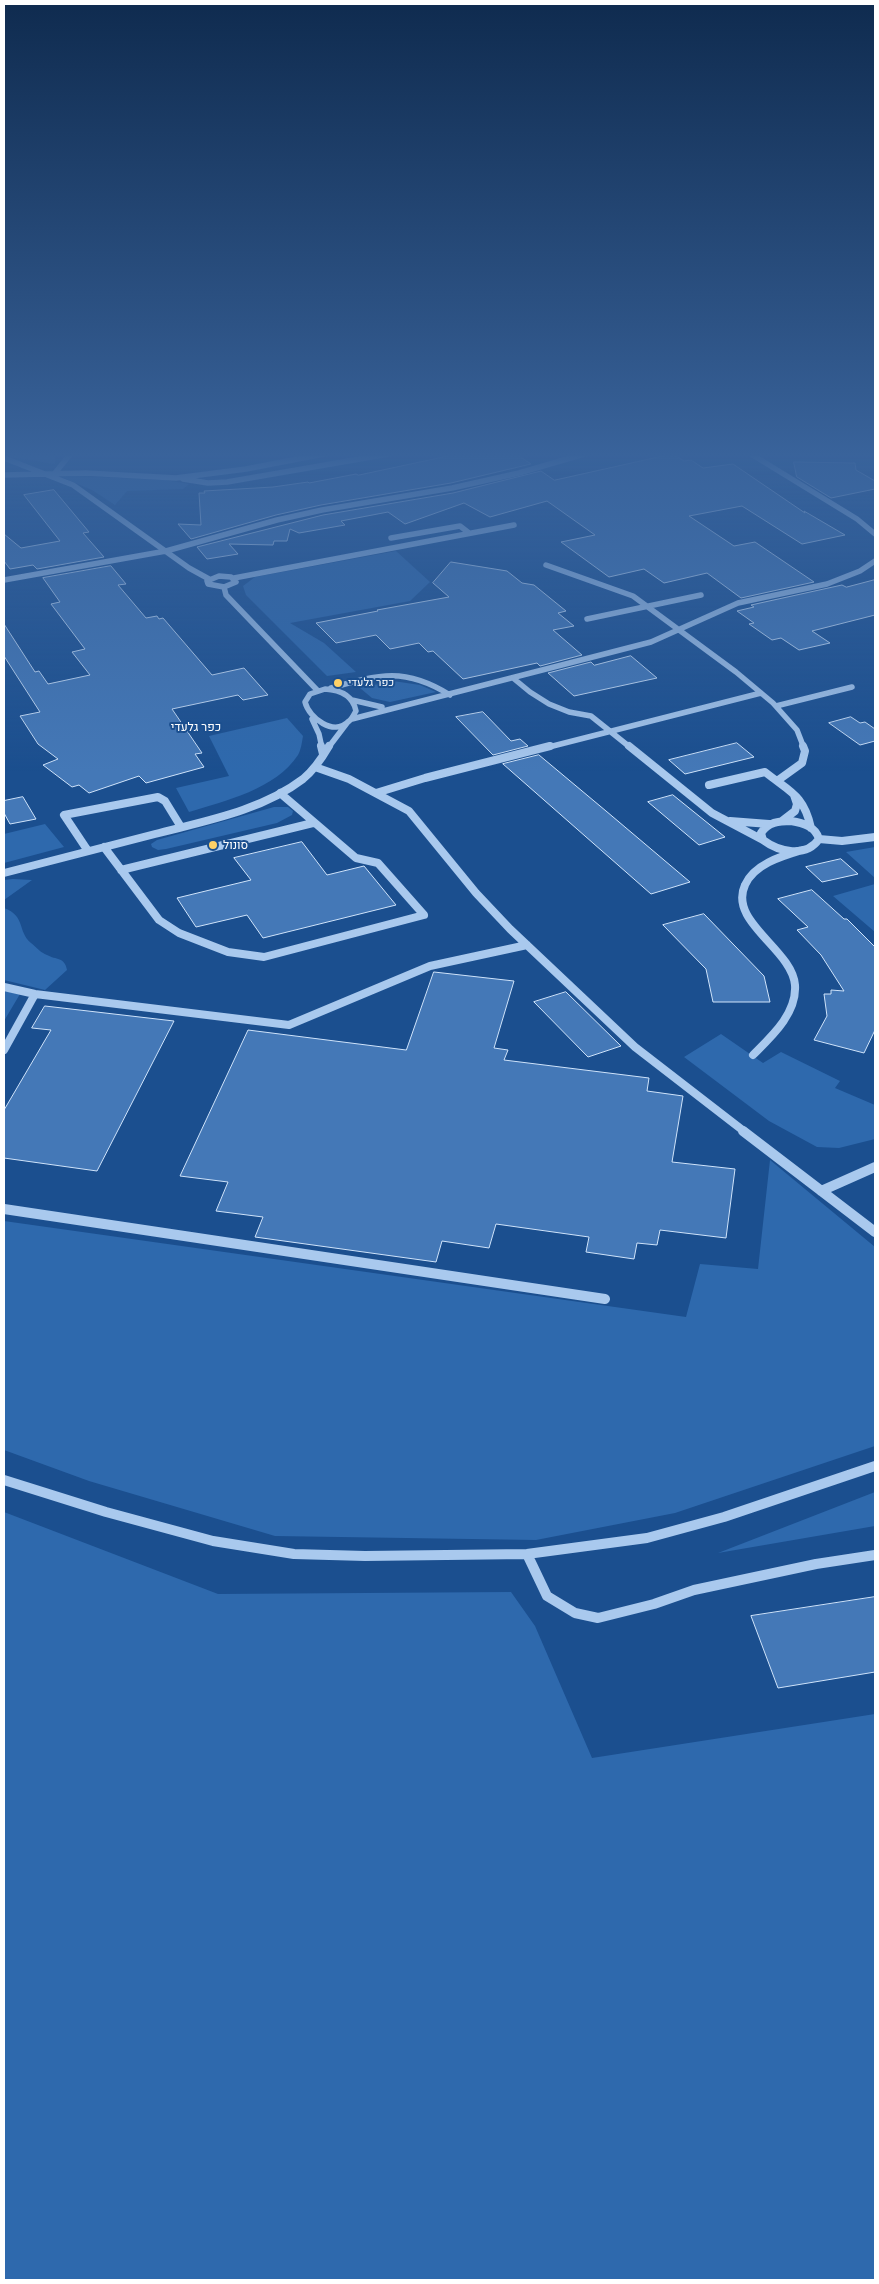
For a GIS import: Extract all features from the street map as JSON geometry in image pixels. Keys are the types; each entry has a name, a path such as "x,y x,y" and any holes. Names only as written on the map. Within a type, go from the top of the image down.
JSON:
{"street":[{"path":"4,580 124,559"},
{"path":"176,559 189,568 209,578 221,575 234,578 335,559"},
{"path":"309,715 324,725 336,726 364,714 450,695 651,642 680,631 742,602 837,580 872,566 875,561"},
{"path":"546,566 618,589 633,596 776,706 797,730 805,751 802,763 777,781"},
{"path":"209,578 207,582 210,586 224,587 235,584 234,578"},
{"path":"224,587 228,597 318,691"},
{"path":"587,619 701,595"},
{"path":"323,754 319,734 305,706 306,700 318,691 374,677 402,675 430,682 450,695"},
{"path":"513,678 543,701 566,711 591,716 718,817 783,850 802,850"},
{"path":"776,706 852,687"},
{"path":"4,873 182,827 247,807 280,793 304,778 315,767 334,737 350,721 356,708 352,700 344,693 330,689"},
{"path":"376,793 425,778 761,693"},
{"path":"352,700 367,705 395,707"},
{"path":"315,767 349,779 409,811 476,892 527,945 635,1046 875,1232"},
{"path":"709,785 765,772 806,806 811,828"},
{"path":"104,847 159,920 179,933 228,952 264,957 424,915 378,863 356,858 280,793"},
{"path":"764,865 767,853 764,841 760,835 762,829 776,822 788,819 796,810 797,802 792,793"},
{"path":"88,851 64,815 158,797 165,801 182,827"},
{"path":"718,817 751,824 796,822 811,828 818,834 819,839 816,845 780,856 764,865 748,879 741,893 741,900 747,916 784,959 791,972 795,996 787,1017 753,1055"},
{"path":"121,870 314,822"},
{"path":"819,839 842,841 875,838"},
{"path":"4,987 35,994 289,1025 430,966 527,945"},
{"path":"4,1050 35,994"},
{"path":"821,1190 875,1167"},
{"path":"4,1209 605,1299"},
{"path":"4,1480 106,1512 213,1541 294,1554 365,1556 527,1554 647,1538 724,1517 875,1466"},
{"path":"527,1554 547,1596 575,1613 598,1618 654,1604 694,1590 816,1564 875,1555"}],"shaded area":[{"path":"355,559 404,559 430,582 410,601 290,623 324,643 356,672 327,676 246,595 243,586 255,577"},
{"path":"393,681 420,685 436,692 390,702 372,698 360,688"},
{"path":"287,718 303,736 299,753 288,767 277,777 249,792 189,812 176,788 229,776 209,736"},
{"path":"274,807 288,807 293,811 292,815 277,823 166,849 158,850 152,847 151,844 157,840"},
{"path":"45,824 64,847 4,863 4,834"},
{"path":"875,847 875,878 846,852"},
{"path":"4,880 32,880 4,900"},
{"path":"875,884 875,932 833,896"},
{"path":"4,908 16,915 24,934 31,943 45,954 62,961 66,966 67,970 45,990 4,980"},
{"path":"4,991 20,994 4,1021"},
{"path":"721,1034 763,1063 781,1052 840,1081 835,1088 875,1105 875,1139 839,1148 817,1147 769,1121 684,1057"},
{"path":"770,1160 875,1247 875,1446 675,1513 536,1540 275,1536 89,1481 4,1450 4,1221 686,1317 700,1264 758,1269"},
{"path":"875,1492 875,1526 718,1553"},
{"path":"4,1512 218,1594 511,1592 535,1626 592,1758 875,1714 875,2280 4,2280"}],"building":[{"path":"4,559 95,559 37,569 33,565 10,569"},
{"path":"584,559 779,559 814,582 741,598 707,573 664,583 644,569 609,577"},
{"path":"451,562 507,571 522,583 534,585 566,611 558,613 574,626 553,630 582,655 540,666 537,663 463,679 433,651 428,652 419,643 390,649 376,635 336,643 316,623 449,597 433,583"},
{"path":"111,566 126,584 118,585 146,618 157,616 159,619 163,618 212,675 244,668 268,695 243,700 238,695 172,709 202,753 195,754 204,767 146,783 139,776 89,793 79,785 72,787 43,765 58,759 38,744 20,716 40,712 4,656 4,624 35,672 39,671 48,684 90,675 72,652 85,649 51,604 60,602 43,578"},
{"path":"875,580 875,615 812,631 830,643 799,650 781,638 772,640 749,624 754,623 737,611 754,607 751,605 842,585 846,587"},
{"path":"631,656 657,678 574,696 548,673 591,662 594,665"},
{"path":"483,712 511,741 520,739 528,746 493,755 456,717"},
{"path":"851,717 860,723 865,722 875,729 875,741 860,745 829,723"},
{"path":"737,743 754,757 685,774 669,760"},
{"path":"539,755 690,882 651,894 503,764"},
{"path":"673,795 725,837 699,845 648,802"},
{"path":"23,797 36,819 10,824 4,813 4,801"},
{"path":"302,842 327,875 364,866 396,905 263,938 247,915 196,927 177,898 251,880 234,858"},
{"path":"841,859 858,874 822,882 806,867"},
{"path":"812,890 844,919 847,919 875,947 875,1030 864,1053 814,1040 827,1016 824,994 831,994 831,990 844,991 821,955 797,930 808,927 778,899"},
{"path":"704,914 764,976 770,1002 713,1002 706,969 663,925"},
{"path":"434,972 514,981 494,1048 508,1050 504,1060 649,1078 647,1091 683,1096 672,1162 735,1169 726,1238 660,1230 657,1245 637,1243 634,1259 586,1252 589,1237 496,1224 489,1248 442,1241 436,1262 255,1237 263,1217 216,1211 228,1182 180,1176 248,1030 406,1050"},
{"path":"566,992 621,1046 588,1057 534,1002"},
{"path":"45,1006 174,1021 97,1171 4,1158 4,1110 51,1030 32,1028"},
{"path":"875,1597 875,1672 778,1688 751,1616"}],"place":[{"name":"כפר גלעדי","path":"338,683"},
{"name":"סונול","path":"213,845"}],"district":[{"name":"כפר גלעדי","path":"196,727"}]}
